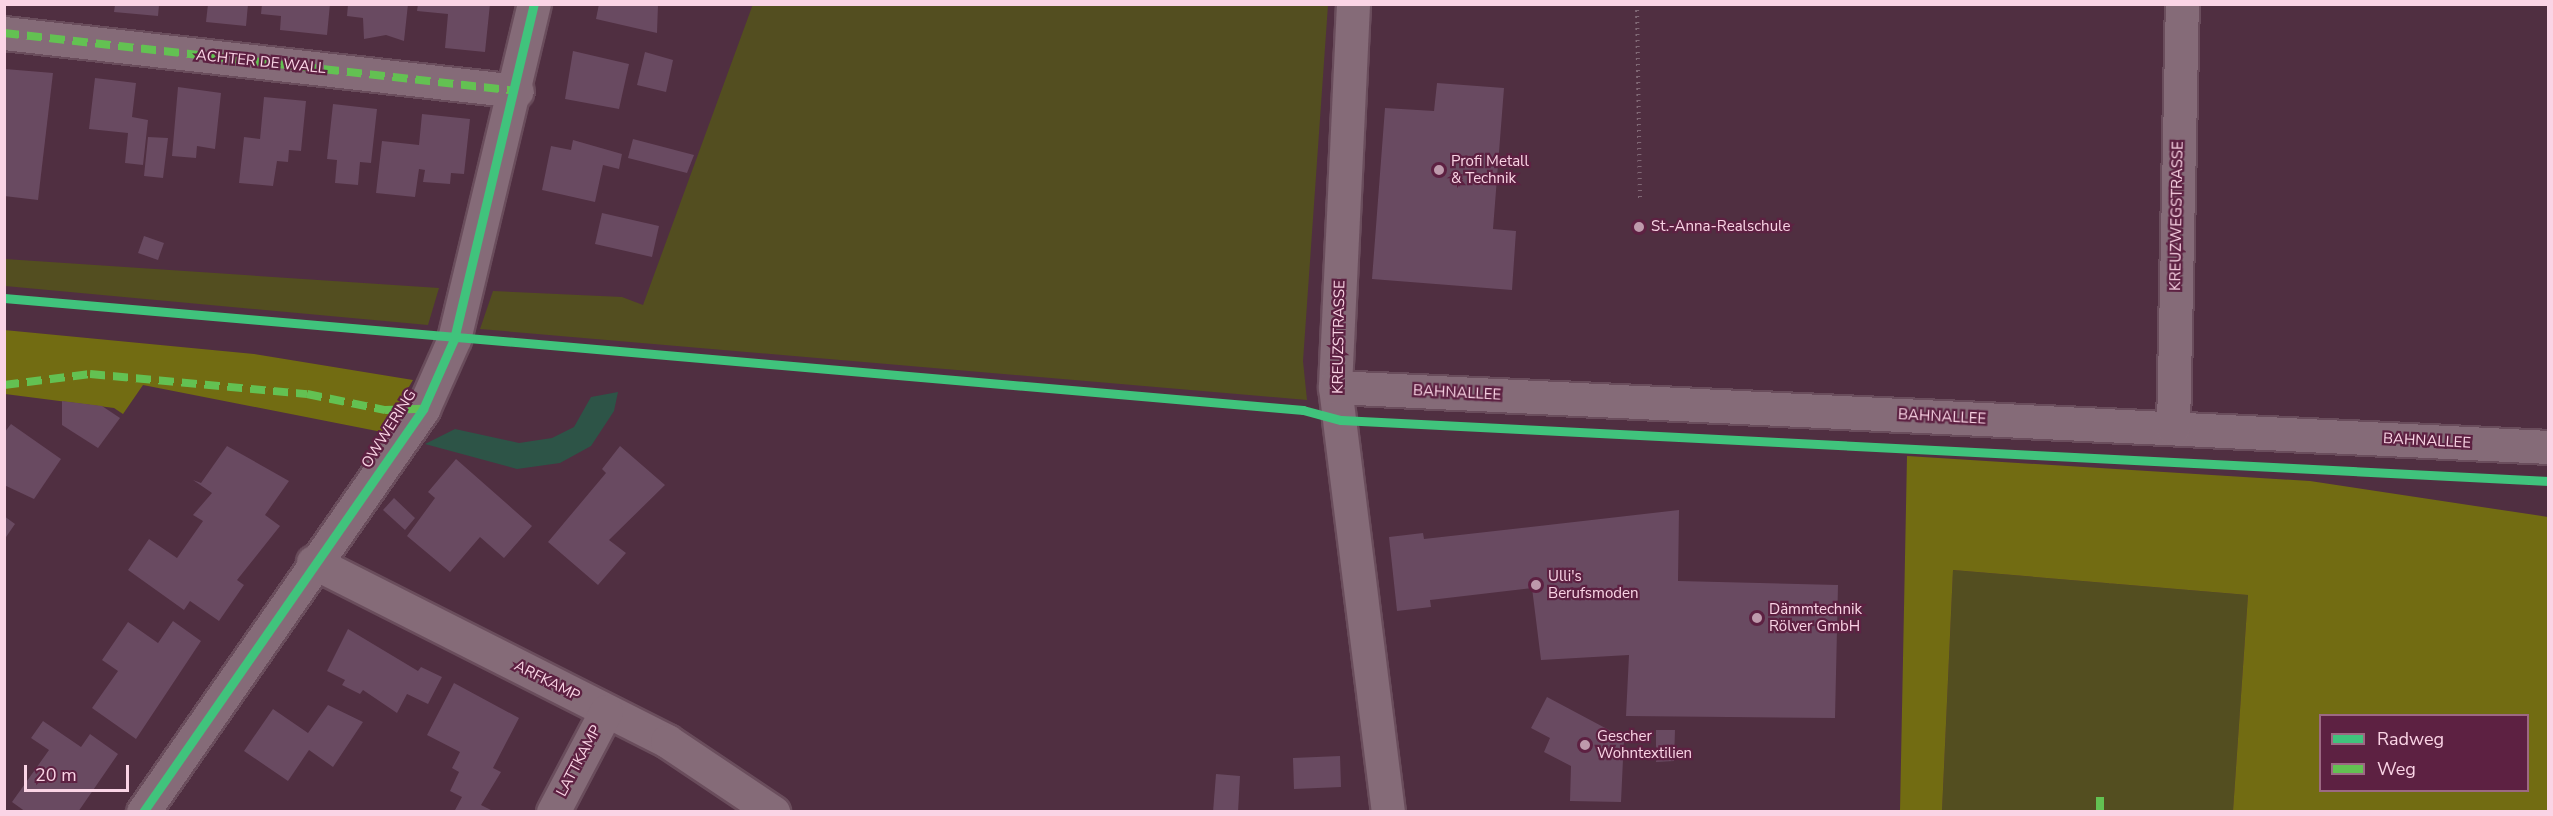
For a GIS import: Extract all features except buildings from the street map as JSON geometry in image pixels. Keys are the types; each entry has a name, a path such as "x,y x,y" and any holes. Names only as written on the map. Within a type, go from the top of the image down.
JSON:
{"street":[{"name":"OWWERING","path":"143,812 313,562 406,436 454,339 517,91 534,4"},
{"name":"KREUZSTRASSE","path":"1353,4 1335,387 1388,812"},
{"name":"KREUZWEGSTRASSE","path":"2173,428 2182,4"},
{"name":"ACHTER DE WALL","path":"4,33 517,91"},
{"name":"BAHNALLEE","path":"1335,387 2548,447"},
{"name":"ARFKAMP","path":"313,562 667,741 773,812"},
{"name":"LATTKAMP","path":"553,812 606,711"}],"path":[{"path":"1637,4 1640,202"}],"shaded area":[{"path":"753,4 1328,5 1303,361 1307,400 480,329 493,291 622,297 643,305"},
{"path":"5,259 439,288 428,325 5,286"},
{"path":"4,330 254,354 413,380 382,432 143,385 123,414 114,408 5,394"},
{"path":"618,392 614,411 591,446 560,463 517,469 425,444 455,429 519,443 552,438 574,427 591,397"},
{"path":"1907,456 2310,481 2548,517 2548,811 2233,811 2248,595 1953,570 1942,811 1900,811"},
{"path":"1953,570 2248,595 2233,811 1942,812"}],"marked path":[{"path":"4,33 517,91"},
{"path":"4,385 90,374 307,394 385,410 423,409"},
{"path":"2100,796 2100,812"}],"cycle path":[{"path":"143,812 423,409 454,339 534,4"},
{"path":"4,298 1303,410 1341,420 2548,481"}],"place":[{"name":"Profi Metall & Technik","path":"1439,170"},
{"name":"St.-Anna-Realschule","path":"1639,227"},
{"name":"Ulli's Berufsmoden","path":"1536,585"},
{"name":"Dämmtechnik Rölver GmbH","path":"1757,618"},
{"name":"Gescher Wohntextilien","path":"1585,745"}]}
